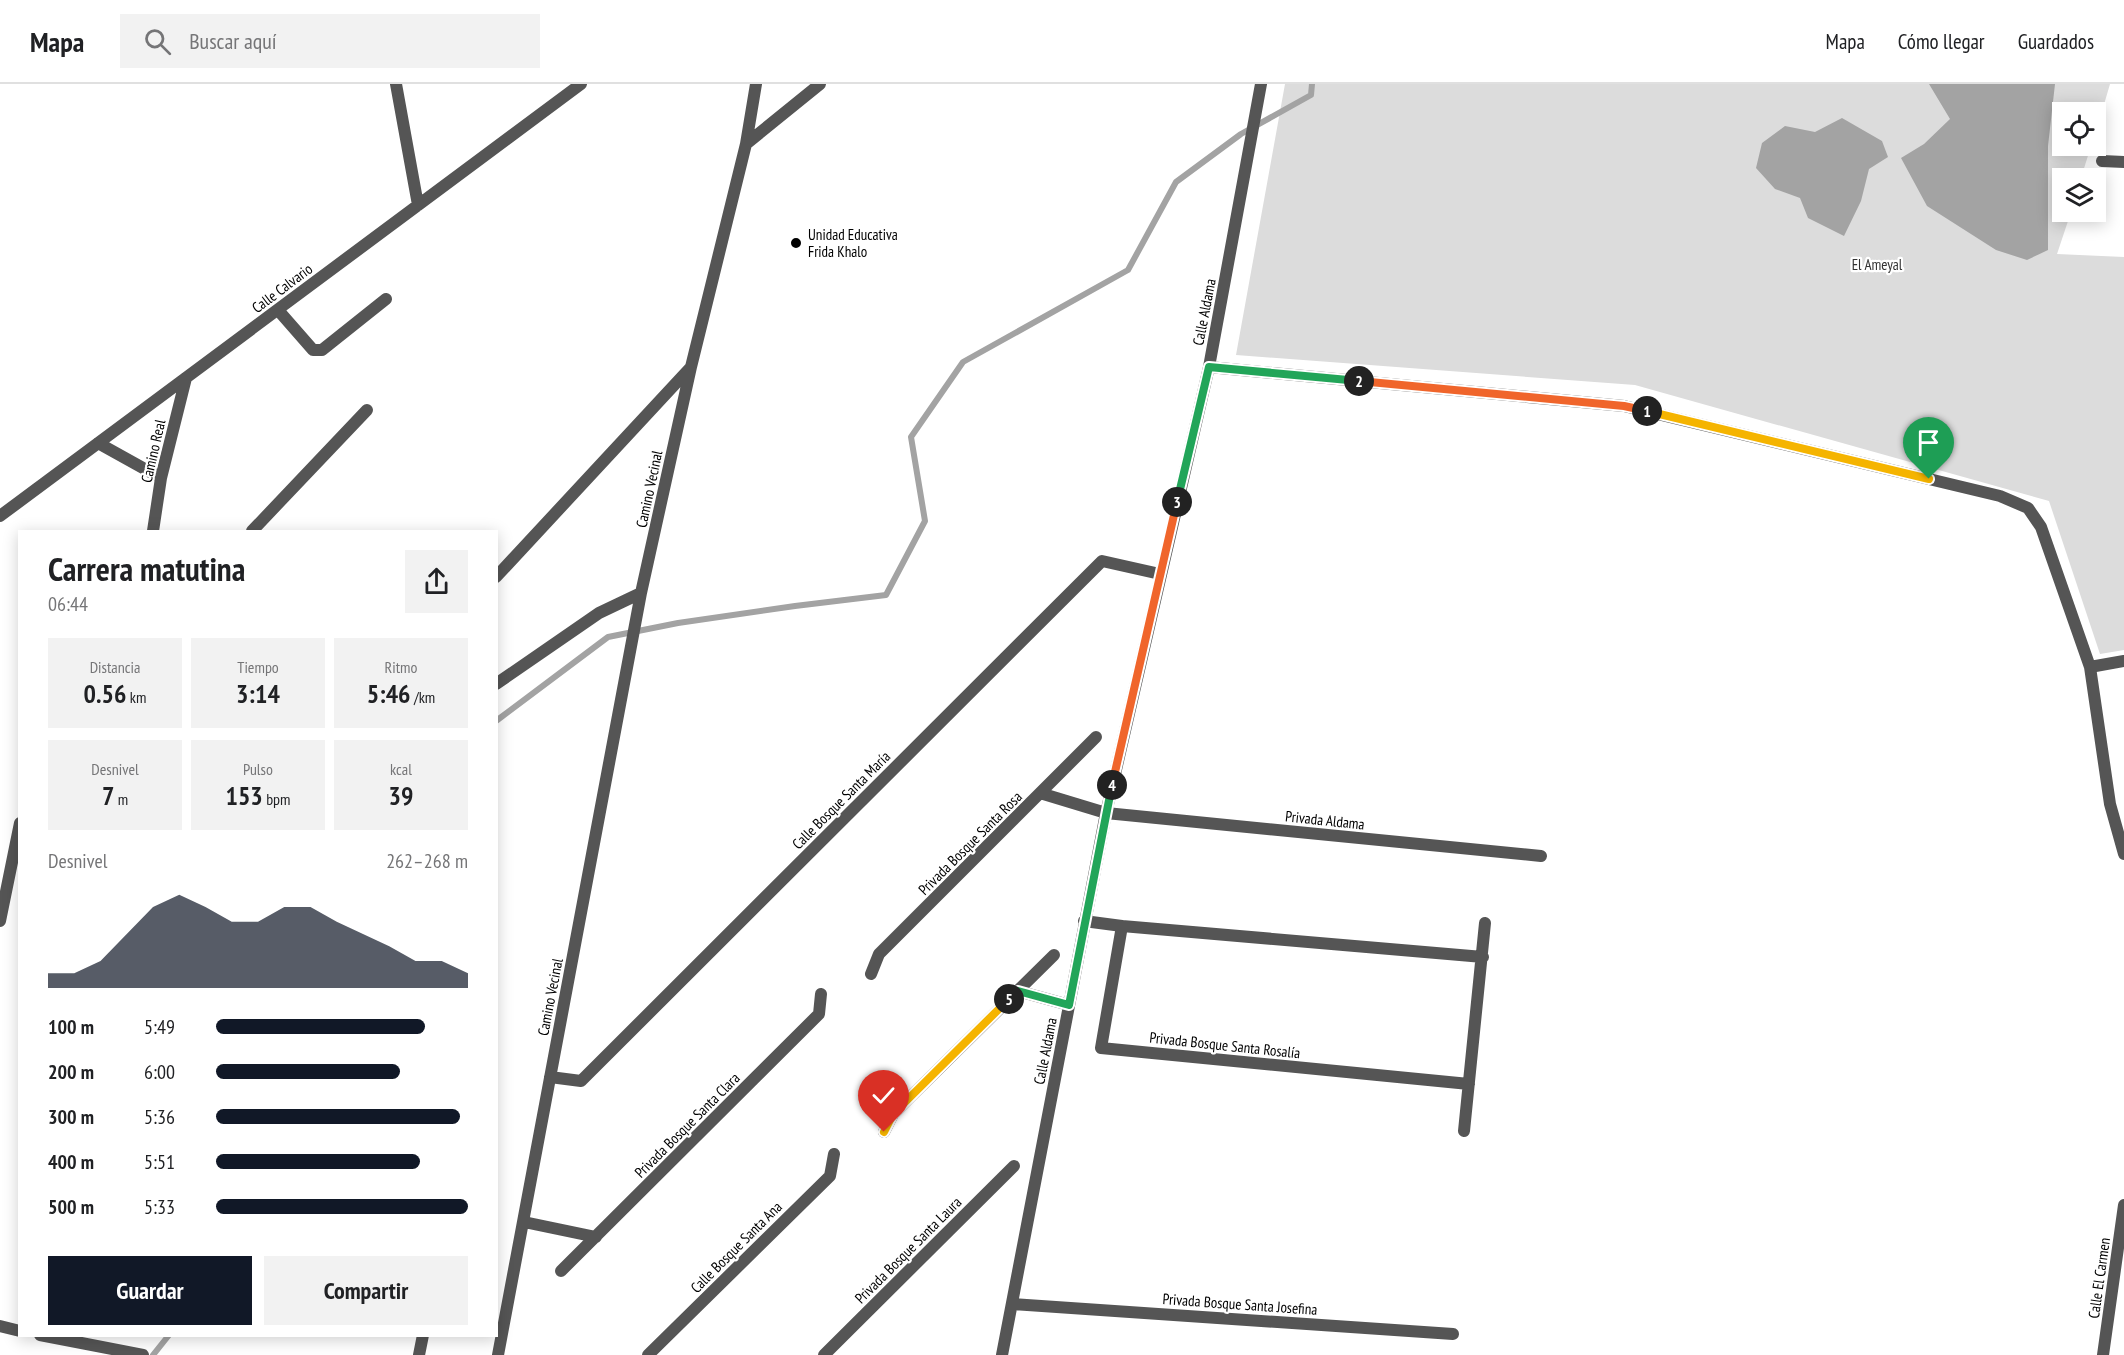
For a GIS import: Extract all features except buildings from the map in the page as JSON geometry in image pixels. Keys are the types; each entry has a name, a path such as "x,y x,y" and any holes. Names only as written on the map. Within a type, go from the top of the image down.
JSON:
{"street":[{"path":"396,84 418,205"},
{"name":"Calle Calvario","path":"0,516 581,84"},
{"name":"Camino Vecinal","path":"498,1355 641,593 691,367 746,144 756,84"},
{"path":"746,144 820,84"},
{"name":"Calle Aldama","path":"1002,1355 1020,1304 1084,921 1106,813 1209,367 1261,84"},
{"path":"2102,161 2124,162"},
{"path":"278,310 313,350 322,350 386,299"},
{"path":"498,575 691,367"},
{"path":"1209,367 1624,406 2000,496 2028,508 2041,527 2090,667 2110,804 2124,854"},
{"name":"Camino Real","path":"153,530 161,478 186,378"},
{"path":"253,530 367,410"},
{"path":"98,443 161,478"},
{"name":"Calle Bosque Santa María","path":"550,1077 581,1081 1102,561 1160,574"},
{"path":"498,683 599,613 641,593"},
{"path":"2090,667 2124,661"},
{"name":"Privada Bosque Santa Rosa","path":"871,974 879,954 1096,737"},
{"name":"Privada Aldama","path":"1040,793 1106,813 1541,856"},
{"path":"0,921 18,833"},
{"path":"1084,921 1483,957"},
{"path":"1464,1131 1485,923"},
{"name":"Privada Bosque Santa Rosalía","path":"1122,926 1101,1048 1469,1084"},
{"path":"884,1132 893,1114 1054,955"},
{"path":"1018,991 1069,1005"},
{"name":"Privada Bosque Santa Clara","path":"561,1271 819,1014 821,994"},
{"name":"Calle Bosque Santa Ana","path":"648,1355 830,1176 834,1154"},
{"name":"Privada Bosque Santa Laura","path":"824,1355 1014,1166"},
{"name":"Calle El Carmen","path":"2103,1355 2124,1205"},
{"path":"524,1222 596,1237"},
{"name":"Privada Bosque Santa Josefina","path":"1020,1304 1453,1334"},
{"path":"0,1326 18,1330"},
{"path":"419,1355 423,1337"},
{"path":"69,1338 140,1354"}],"green space":[{"name":"El Ameyal","path":"1285,84 2110,84 2105,102 2052,102 2052,156 2088,156 2084,168 2052,168 2052,222 2068,222 2057,254 2124,257 2124,650 2100,654 2049,501 1635,385 1236,355"}],"shaded area":[{"path":"1929,84 2055,84 2048,146 2048,250 2027,260 1996,250 1927,206 1901,158 1924,144 1950,119"},
{"path":"1842,118 1882,141 1888,157 1869,169 1861,201 1844,236 1808,218 1800,198 1775,189 1756,168 1762,143 1785,126 1815,132"}],"waterway":[{"path":"498,720 608,637 678,623 886,595 925,521 911,437 963,362 1128,270 1176,182 1241,134 1311,95 1312,84"},
{"path":"153,1355 167,1337"}],"place":[{"name":"Unidad Educativa Frida Khalo","path":"796,243"}],"route":[{"path":"884,1132 893,1114 1018,991 1069,1005 1106,813 1209,367 1624,406 1929,479"}]}
